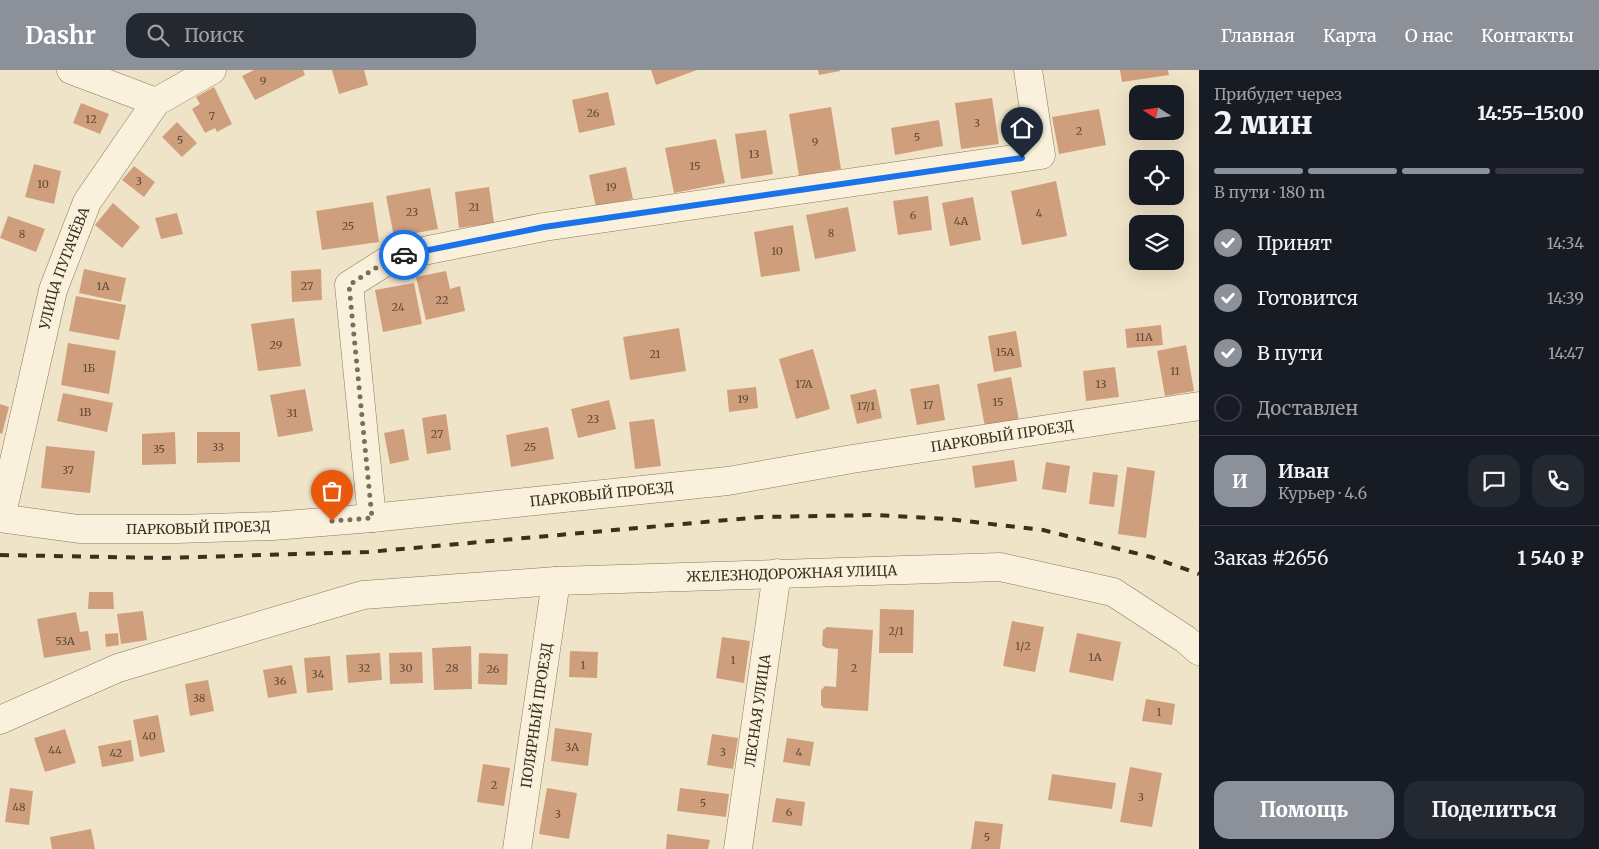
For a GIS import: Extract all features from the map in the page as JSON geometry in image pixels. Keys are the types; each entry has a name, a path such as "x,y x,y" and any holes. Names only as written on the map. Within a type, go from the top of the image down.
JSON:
{"street":[{"path":"72,70 156,102"},
{"name":"УЛИЦА ПУГАЧЁВА","path":"1,518 53,290 87,202 156,102 212,70"},
{"path":"372,518 349,285 393,257 544,227 1041,155 1028,70"},
{"name":"ПАРКОВЫЙ ПРОЕЗД","path":"1,518 79,529 168,530 272,526 372,518 728,481 852,459 1199,406"},
{"name":"ЖЕЛЕЗНОДОРОЖНАЯ УЛИЦА","path":"0,720 118,668 363,595 556,581 1000,567 1113,592 1185,639 1199,652"},
{"name":"ЛЕСНАЯ УЛИЦА","path":"738,849 777,573"},
{"name":"ПОЛЯРНЫЙ ПРОЕЗД","path":"517,849 556,581"}],"building":[{"path":"254,70 303,70 305,75 255,100 242,76"},
{"path":"332,70 364,70 368,85 339,94"},
{"path":"651,70 697,70 656,85"},
{"path":"818,70 840,70 840,71 819,75"},
{"path":"1120,70 1168,70 1169,75 1122,82"},
{"path":"214,87 232,124 217,132 215,128 205,133 192,109 200,104 196,97"},
{"path":"608,92 615,125 579,133 572,100"},
{"path":"992,98 999,144 961,149 955,103"},
{"path":"81,103 109,114 100,134 73,123"},
{"path":"831,107 841,169 799,176 789,114"},
{"path":"1099,109 1106,145 1059,154 1052,117"},
{"path":"939,120 943,146 895,155 891,128"},
{"path":"177,122 197,143 182,157 162,137"},
{"path":"766,130 773,174 741,179 735,134"},
{"path":"716,139 725,183 674,193 665,148"},
{"path":"34,164 61,171 54,204 25,197"},
{"path":"134,166 155,182 144,197 122,180"},
{"path":"626,167 633,199 596,207 589,175"},
{"path":"1056,181 1067,236 1022,245 1011,191"},
{"path":"489,187 494,223 459,228 455,192"},
{"path":"430,188 438,229 394,237 386,196"},
{"path":"928,196 932,230 898,235 893,201"},
{"path":"973,197 981,240 950,246 942,203"},
{"path":"373,202 379,242 322,250 316,211"},
{"path":"113,203 140,227 122,248 95,225"},
{"path":"848,207 856,251 815,259 806,215"},
{"path":"177,213 183,234 161,239 155,218"},
{"path":"8,216 45,229 36,252 0,238"},
{"path":"793,225 800,271 761,277 754,232"},
{"path":"84,269 126,278 121,302 79,293"},
{"path":"321,269 322,300 292,302 291,271"},
{"path":"446,271 450,289 460,286 465,311 426,320 416,277"},
{"path":"414,283 422,324 383,332 375,290"},
{"path":"76,296 126,305 119,340 69,331"},
{"path":"294,318 301,366 258,371 251,324"},
{"path":"1161,325 1163,345 1127,348 1125,329"},
{"path":"679,328 686,371 630,380 623,337"},
{"path":"1016,331 1022,367 994,372 988,336"},
{"path":"68,343 116,351 109,394 61,385"},
{"path":"1186,345 1194,391 1165,396 1157,351"},
{"path":"813,349 830,409 796,419 779,359"},
{"path":"1115,367 1119,397 1086,401 1083,371"},
{"path":"1011,377 1019,421 985,427 977,384"},
{"path":"939,384 945,420 917,425 910,389"},
{"path":"756,387 758,408 729,412 727,390"},
{"path":"305,389 313,431 278,437 270,395"},
{"path":"876,389 882,418 857,424 850,395"},
{"path":"63,393 113,403 107,432 57,421"},
{"path":"609,400 616,429 578,438 571,409"},
{"path":"0,404 9,407 2,434 0,433"},
{"path":"446,414 451,450 427,454 422,418"},
{"path":"654,419 661,466 635,469 629,422"},
{"path":"548,427 554,459 511,467 506,435"},
{"path":"404,429 409,460 390,464 384,433"},
{"path":"175,432 176,464 142,465 142,434"},
{"path":"197,432 240,432 240,462 197,463"},
{"path":"46,446 95,451 90,493 41,488"},
{"path":"1014,460 1017,481 975,488 972,466"},
{"path":"1046,462 1070,466 1066,493 1042,489"},
{"path":"1127,467 1155,471 1146,538 1118,534"},
{"path":"1093,472 1118,475 1114,507 1089,504"},
{"path":"89,592 113,592 114,609 88,609"},
{"path":"880,609 914,610 913,653 879,653"},
{"path":"143,611 147,640 121,644 117,614"},
{"path":"76,612 80,632 88,631 91,650 44,658 37,619"},
{"path":"1012,621 1044,627 1035,672 1003,666"},
{"path":"827,627 873,630 868,711 824,708 821,705 821,690 825,686 836,687 838,649 826,648 822,645 823,630"},
{"path":"118,633 119,645 106,647 105,634"},
{"path":"1077,633 1121,642 1113,681 1069,672"},
{"path":"722,637 750,641 744,683 716,678"},
{"path":"471,646 472,689 434,690 432,648"},
{"path":"570,651 598,652 597,678 569,677"},
{"path":"422,652 423,683 390,684 389,653"},
{"path":"380,653 382,680 348,683 346,655"},
{"path":"479,653 508,654 507,685 478,684"},
{"path":"330,656 333,690 307,693 304,658"},
{"path":"292,665 297,693 268,698 263,670"},
{"path":"208,680 214,711 190,716 185,684"},
{"path":"1146,699 1175,704 1172,725 1142,721"},
{"path":"158,715 165,752 140,757 133,720"},
{"path":"555,728 592,733 588,766 551,761"},
{"path":"65,729 76,763 45,772 34,738"},
{"path":"712,734 738,738 733,769 707,765"},
{"path":"787,738 814,742 810,766 783,762"},
{"path":"131,740 134,761 102,767 98,746"},
{"path":"483,764 510,768 504,806 477,802"},
{"path":"1130,767 1162,773 1152,827 1120,822"},
{"path":"1052,774 1116,783 1112,809 1048,800"},
{"path":"10,788 33,791 29,825 5,822"},
{"path":"547,788 577,793 569,839 539,834"},
{"path":"680,788 729,794 726,817 677,811"},
{"path":"776,798 805,802 802,826 772,822"},
{"path":"975,821 1003,824 1000,849 971,849"},
{"path":"91,829 95,849 52,849 50,837"},
{"path":"667,834 710,840 708,849 666,849"}],"railway":[{"path":"0,555 161,558 368,552 761,517 875,515 948,519 1043,530 1151,557 1199,574"}],"way so far":[{"path":"332,521 372,518 349,285 393,257 404,255"}],"route":[{"path":"404,255 544,227 1022,158"}]}
